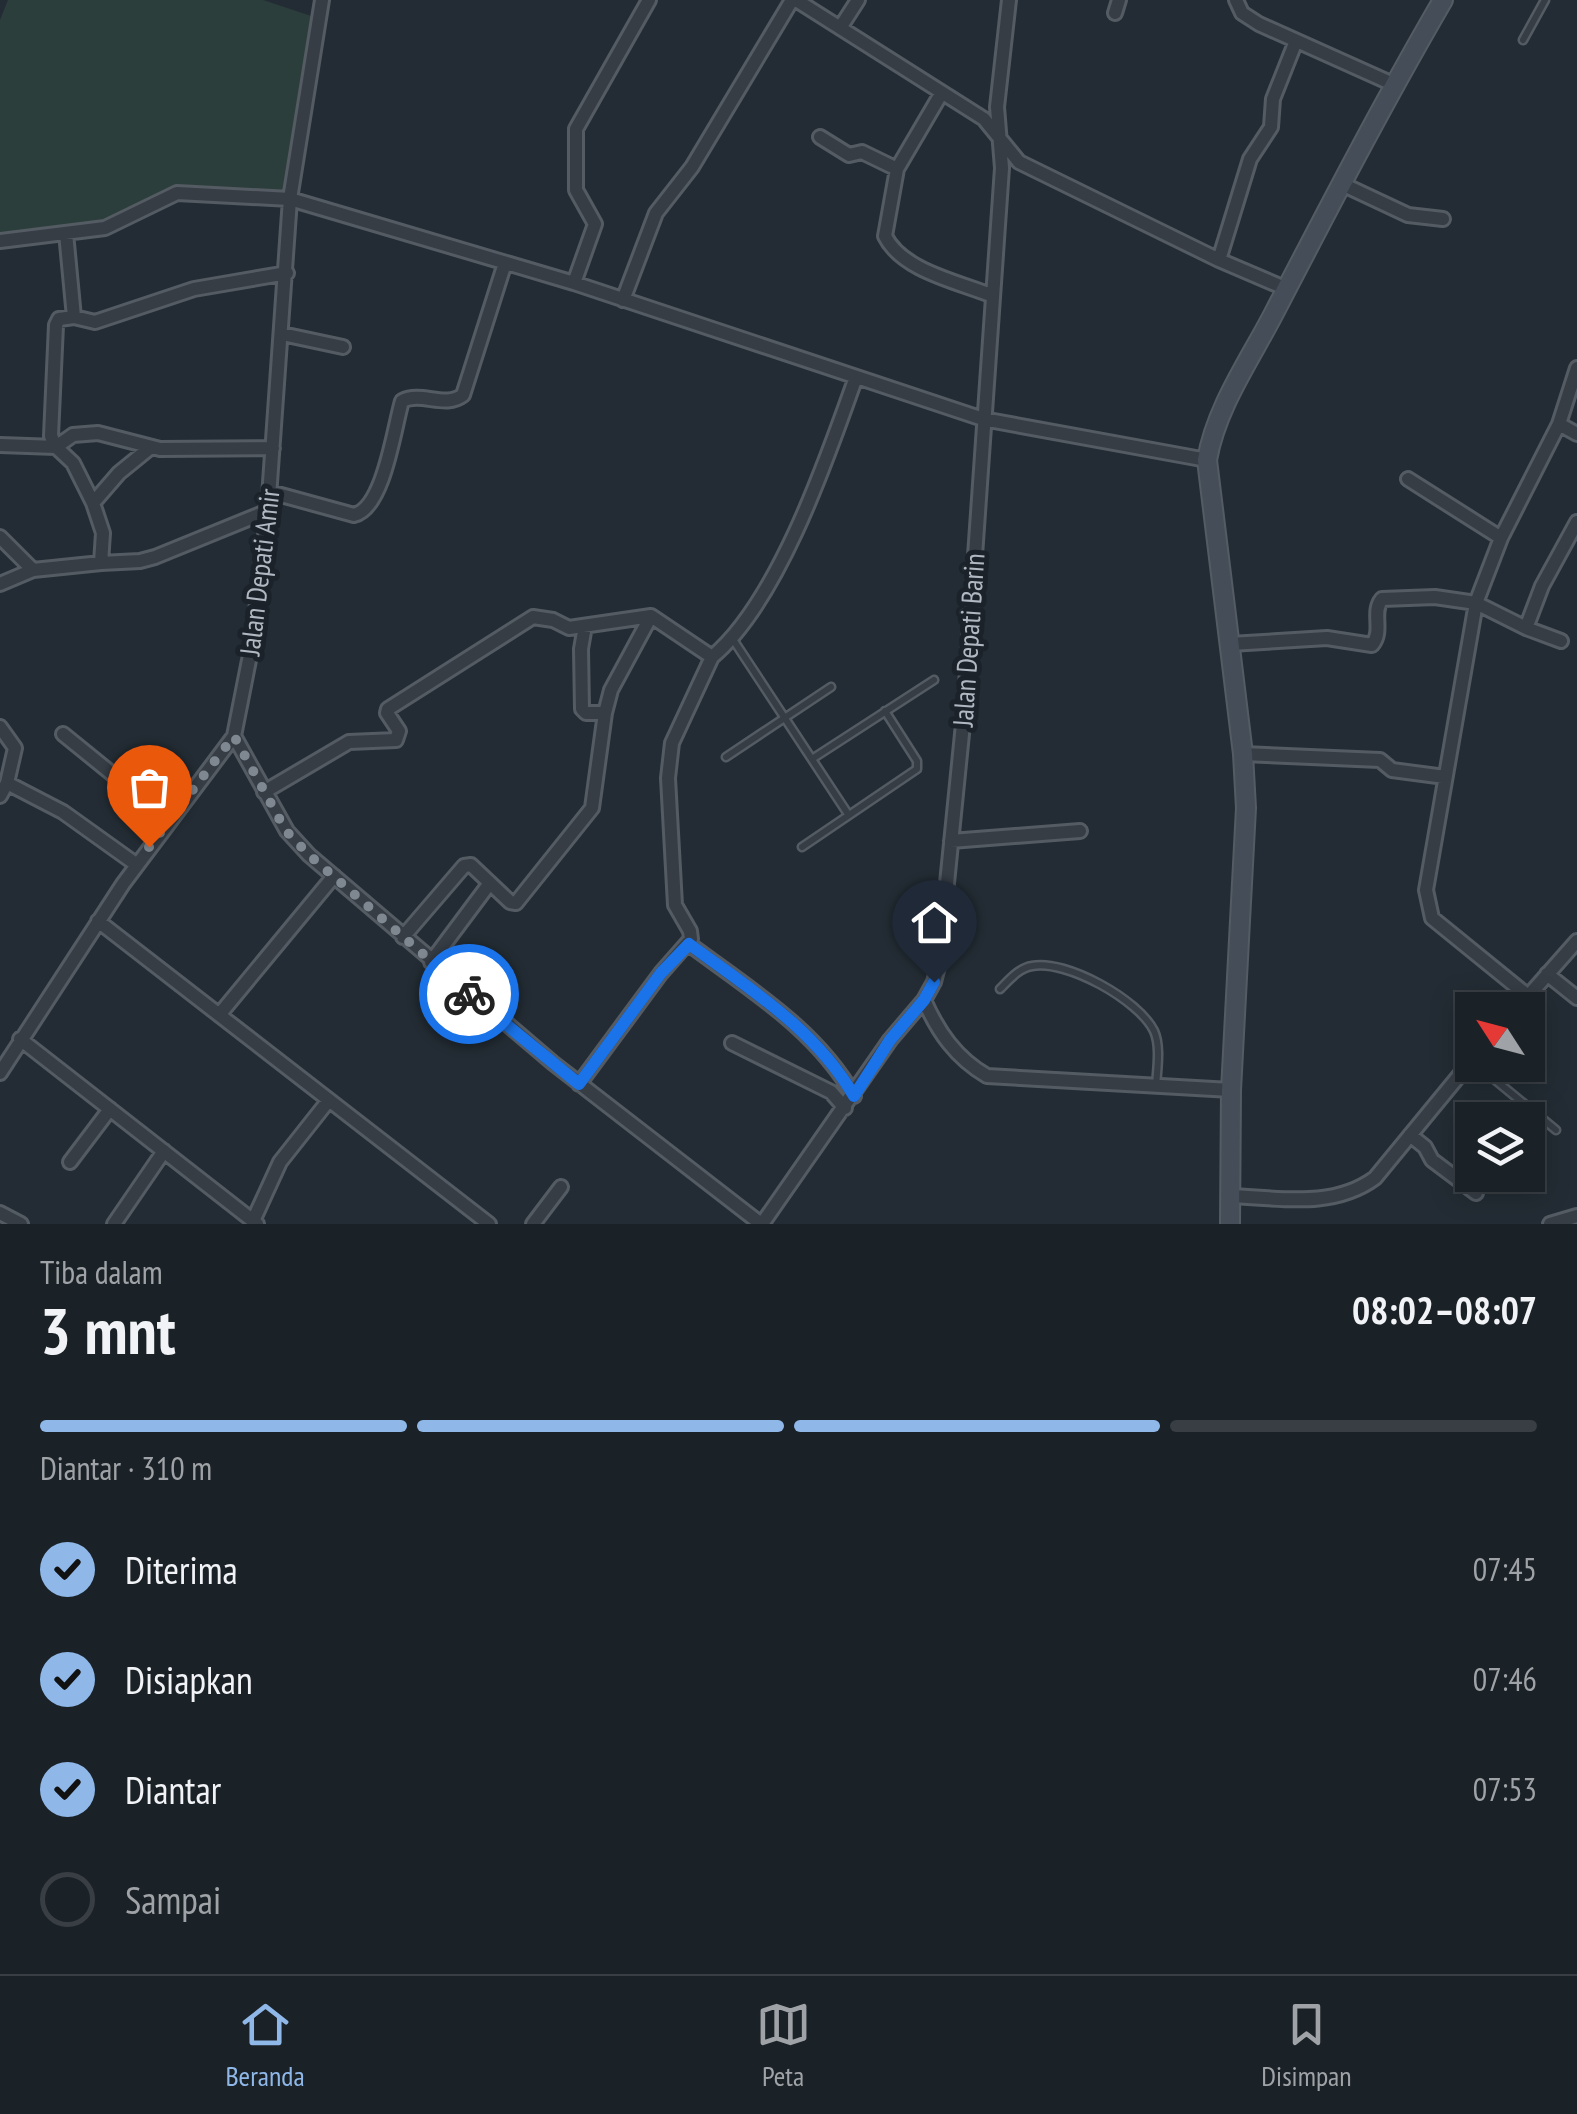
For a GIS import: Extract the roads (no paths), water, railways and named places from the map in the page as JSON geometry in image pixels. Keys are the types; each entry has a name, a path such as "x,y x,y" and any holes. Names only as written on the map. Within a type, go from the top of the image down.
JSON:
{"main road":[{"path":"1230,1224 1231,1090 1246,808 1243,754 1207,460 1220,416 1443,0"}],"street":[{"name":"Jalan Depati Amir","path":"0,1073 98,921 234,736 252,645 270,492 290,199 322,0"},
{"path":"574,283 595,224 576,190 576,130 649,0"},
{"path":"623,300 656,214 692,167 794,0 984,119 1013,157 1026,166 1218,260 1286,288"},
{"path":"840,28 858,0"},
{"name":"Jalan Depati Barin","path":"761,1224 852,1092 924,1000 939,963 964,714 1002,168 997,107 1009,0"},
{"path":"1236,0 1244,15 1396,85"},
{"path":"1218,260 1250,159 1271,127 1274,94 1296,41"},
{"path":"941,94 897,170 884,229 892,248 909,262 993,296"},
{"path":"820,137 849,155 862,152 897,170"},
{"path":"1342,184 1408,216 1443,219"},
{"path":"0,241 108,227 178,193 290,199 574,283 983,420 1207,460"},
{"path":"66,233 74,317"},
{"path":"270,492 354,515 365,510 379,488 402,401 412,396 452,402 463,395 505,263"},
{"path":"101,563 103,533 93,503 73,463 56,447 51,436 56,326 64,317 95,322 194,289 287,273"},
{"path":"282,334 322,340 343,348"},
{"path":"1523,992 1438,924 1428,911 1426,890 1476,603 1501,538 1559,424 1577,368"},
{"path":"579,1084 661,973 689,944 690,930 677,912 674,895 668,778 672,743 712,658 760,598 794,533 829,454 856,378"},
{"path":"1559,424 1577,434"},
{"path":"0,446 56,447 73,436 98,433 151,447 212,451 272,448"},
{"path":"93,503 142,451 151,447"},
{"path":"1408,478 1501,538"},
{"path":"0,584 32,570 155,557 268,510"},
{"path":"1526,628 1542,586 1577,522"},
{"path":"0,538 32,570"},
{"path":"1230,644 1327,638 1369,645 1377,637 1377,609 1382,599 1435,597 1476,603 1561,641"},
{"path":"264,792 350,742 396,740 399,731 388,709 533,617 553,620 566,628 651,616 712,658"},
{"path":"403,937 464,866 471,865 516,903 586,818 595,796 611,690 651,616"},
{"path":"585,626 581,649 582,709 605,713"},
{"path":"0,727 16,748 3,790 64,812 137,865"},
{"path":"63,734 169,820"},
{"path":"234,736 286,831 334,876 579,1084 761,1224"},
{"path":"1243,754 1380,760 1392,770 1445,777"},
{"path":"951,841 1080,832"},
{"path":"219,1014 334,876"},
{"path":"431,962 490,883"},
{"path":"98,921 485,1223"},
{"path":"1531,992 1577,941"},
{"path":"689,944 778,1010 836,1065 852,1092"},
{"path":"1547,974 1577,998"},
{"path":"924,1000 938,1030 961,1058 987,1076 1231,1090"},
{"path":"20,1039 255,1222 280,1162 330,1100"},
{"path":"732,1043 831,1092 844,1108"},
{"path":"1230,1196 1312,1199 1353,1192 1375,1178 1456,1082"},
{"path":"831,1092 852,1092"},
{"path":"70,1162 110,1108"},
{"path":"1410,1134 1426,1148 1432,1160 1476,1193"},
{"path":"114,1224 164,1151"},
{"path":"533,1224 561,1187"},
{"path":"0,1213 21,1224"},
{"path":"1550,1224 1577,1216"}],"lane":[{"path":"1523,40 1545,0"},
{"path":"731,637 848,814"},
{"path":"812,759 934,680"},
{"path":"726,757 831,688"},
{"path":"802,847 912,774 918,766 885,711"},
{"path":"1000,989 1016,974 1034,965 1061,969 1110,990 1152,1028 1157,1044 1156,1088"},
{"path":"1498,1082 1556,1130"}]}
